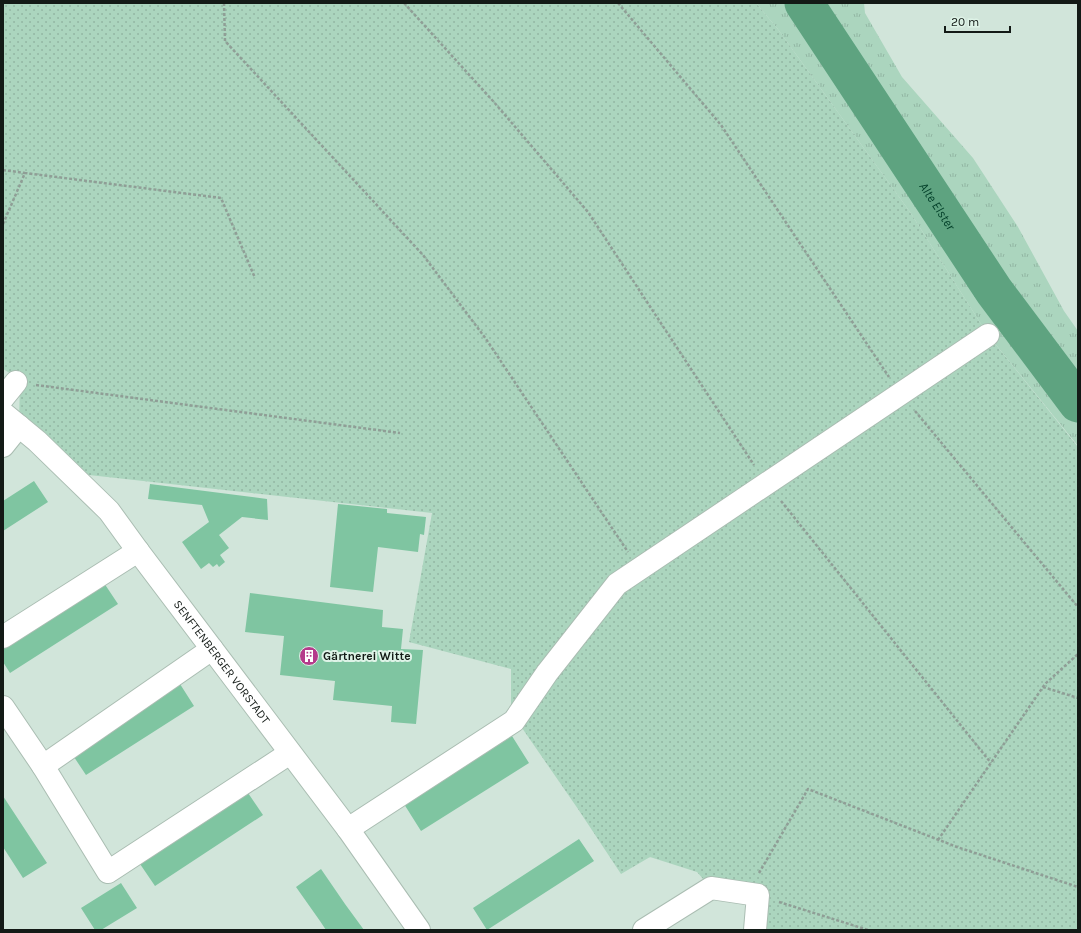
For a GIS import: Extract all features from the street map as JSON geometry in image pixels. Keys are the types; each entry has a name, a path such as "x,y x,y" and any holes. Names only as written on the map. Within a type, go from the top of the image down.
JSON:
{"street":[{"path":"348,829 514,721 546,673 617,584 988,335"},
{"path":"3,446 11,420"},
{"name":"SENFTENBERGER VORSTADT","path":"11,420 109,510 290,754 348,829 419,930"},
{"path":"3,637 138,551"},
{"path":"43,766 212,649"},
{"path":"3,707 43,766 108,872 290,754"},
{"path":"644,930 711,888 754,894 755,930"}],"path":[{"path":"224,3 225,41 424,255 486,339 639,569"},
{"path":"404,3 493,101 588,212 767,484 991,763"},
{"path":"618,3 721,125 900,394 1078,607"},
{"path":"3,170 221,198 255,278"},
{"path":"3,224 25,173"},
{"path":"9,390 400,433"},
{"path":"938,840 1043,687 1078,654"},
{"path":"1043,687 1078,698"},
{"path":"868,930 754,894 754,881 808,789 938,840 1078,887"}],"green space":[{"path":"3,3 756,3 777,28 910,212 988,335 1078,447 1078,930 755,930 758,895 711,888 697,872 650,857 621,874 511,712 511,669 409,642 432,513 71,473 19,426 20,379 3,369"},
{"path":"756,3 864,3 865,13 902,77 973,158 1018,227 1064,311 1078,331 1078,446 988,335 910,212 777,28"}],"building":[{"path":"34,481 48,502 3,531 3,501"},
{"path":"150,484 267,499 268,520 242,517 219,535 229,548 220,555 225,562 219,567 217,564 213,567 209,563 201,569 182,542 209,522 202,505 148,499"},
{"path":"338,504 387,509 387,513 426,517 424,535 420,534 418,552 378,547 373,592 330,587"},
{"path":"104,583 118,604 10,673 3,662 3,648"},
{"path":"250,593 383,610 382,627 403,629 401,649 423,650 416,724 391,722 392,706 333,700 335,681 280,675 284,636 245,632"},
{"path":"180,684 194,706 86,775 72,754"},
{"path":"512,736 529,763 421,831 404,804"},
{"path":"246,790 263,815 155,886 138,861"},
{"path":"3,796 47,863 23,878 3,847"},
{"path":"579,839 594,861 487,930 473,908"},
{"path":"321,869 364,930 326,930 296,887"},
{"path":"121,883 137,908 101,930 95,930 81,908"}],"waterway":[{"name":"Alte Elster","path":"804,3 994,291 1078,403"}],"place":[{"name":"Gärtnerei Witte","path":"309,656"}]}
